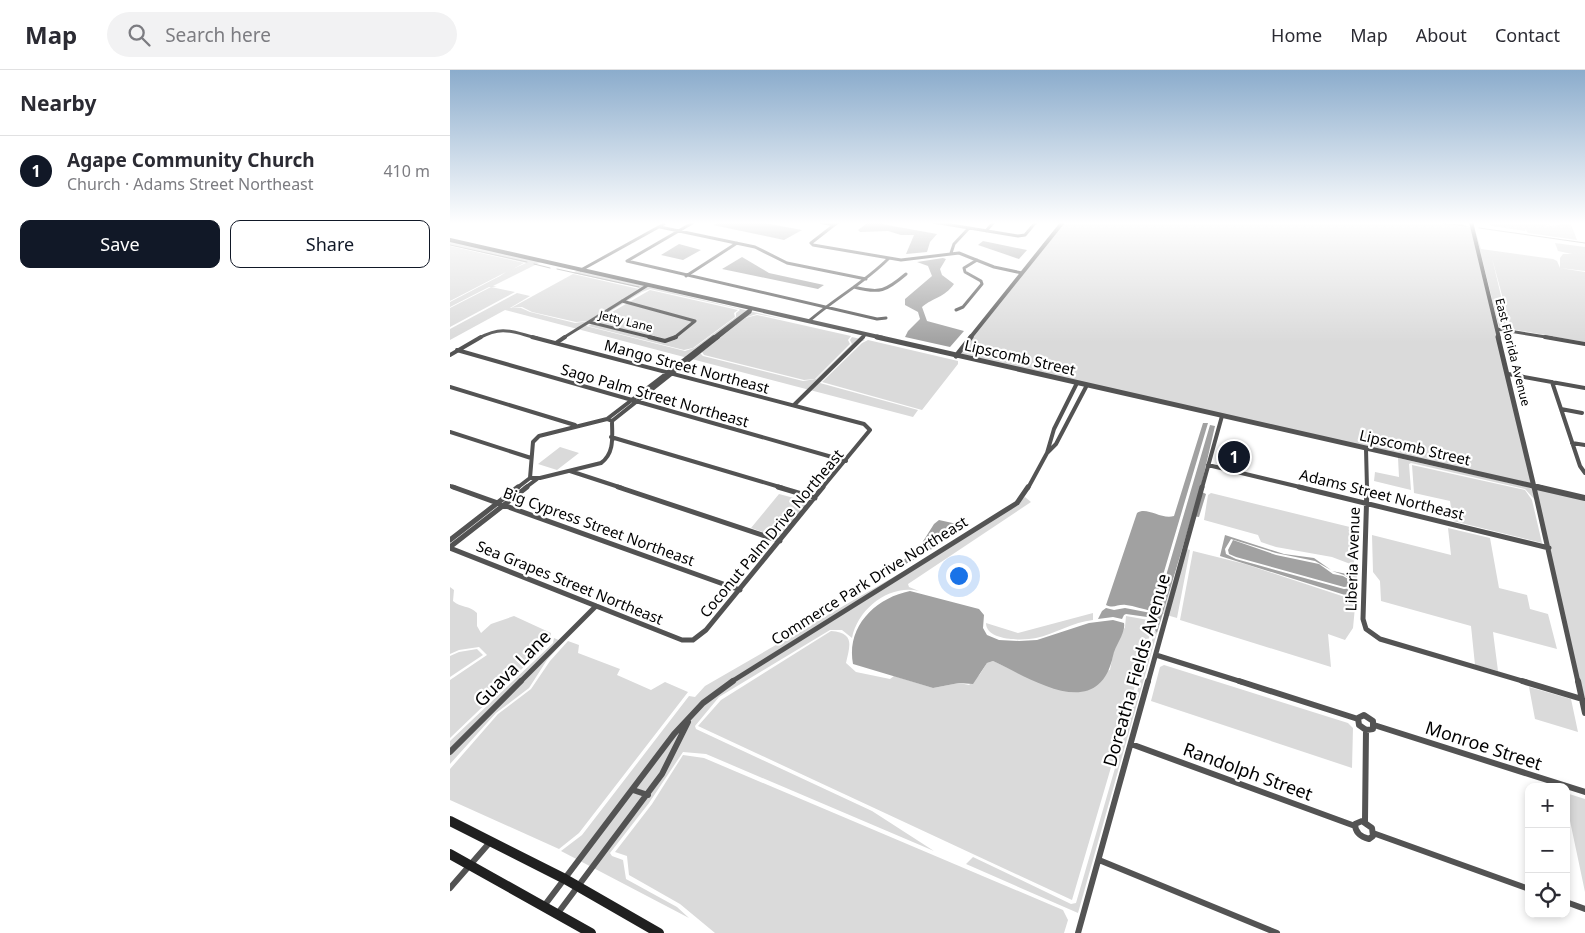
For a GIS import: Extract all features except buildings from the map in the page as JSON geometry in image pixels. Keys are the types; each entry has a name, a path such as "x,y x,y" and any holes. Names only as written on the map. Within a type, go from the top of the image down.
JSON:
{"main road":[{"path":"450,821 492,840 565,879 659,933"},
{"path":"450,854 591,933"}],"street":[{"name":"Lipscomb Street","path":"548,262 1585,498"},
{"path":"582,270 596,262"},
{"path":"632,262 877,319 886,318"},
{"path":"686,276 707,262"},
{"path":"786,262 866,279"},
{"path":"809,321 825,307 866,279 884,262"},
{"path":"956,310 963,306 982,284 981,281 965,272 964,268 972,262"},
{"path":"982,262 994,268 1022,273"},
{"path":"956,356 1031,262"},
{"name":"East Florida Avenue","path":"1481,262 1534,487"},
{"path":"854,287 879,293 885,291 906,274"},
{"path":"556,343 648,285"},
{"name":"Jetty Lane","path":"589,322 665,341 674,338 695,321 622,301"},
{"path":"450,540 530,478 537,479 601,463 608,459 611,454 612,421 633,401 704,345 750,312 751,309"},
{"name":"Mango Street Northeast","path":"457,350 498,329 794,405 864,424 870,428"},
{"path":"1497,329 1585,344"},
{"path":"794,405 865,334"},
{"path":"450,355 457,350"},
{"name":"Sago Palm Street Northeast","path":"457,350 846,461"},
{"path":"1508,374 1585,388"},
{"path":"1552,382 1580,466 1585,472"},
{"path":"1057,432 1078,383"},
{"name":"Commerce Park Drive Northeast","path":"544,906 674,734 703,702 1012,507 1024,495 1057,432 1087,385"},
{"path":"450,387 577,426"},
{"path":"530,478 533,442 539,436 607,418 633,401"},
{"path":"1561,409 1582,413"},
{"name":"Doreatha Fields Avenue","path":"1078,933 1222,416"},
{"path":"607,418 612,421"},
{"name":"Coconut Palm Drive Northeast","path":"682,640 690,641 701,636 846,461 869,432 870,428"},
{"path":"450,432 531,458"},
{"name":"Commerce Park Drive Northeast","path":"1047,453 1050,444 1049,440 1057,432"},
{"path":"611,436 815,498"},
{"path":"1572,442 1585,445"},
{"name":"Liberia Avenue","path":"1366,449 1367,504 1363,619 1366,629 1374,636 1582,699"},
{"name":"Adams Street Northeast","path":"1208,465 1550,548"},
{"path":"569,471 780,541"},
{"path":"450,547 537,479"},
{"name":"Big Cypress Street Northeast","path":"450,486 740,590"},
{"path":"1534,487 1550,548 1585,713"},
{"name":"Sea Grapes Street Northeast","path":"450,547 682,640"},
{"name":"Guava Lane","path":"450,752 596,606"},
{"path":"1156,655 1358,719 1362,716 1367,716 1374,726 1371,730 1366,730 1359,725 1358,719"},
{"name":"Commerce Park Drive Northeast","path":"558,914 648,795 671,759 691,716"},
{"name":"Monroe Street","path":"1374,726 1585,792"},
{"path":"1365,821 1366,730"},
{"name":"Randolph Street","path":"1131,744 1355,826"},
{"path":"633,790 648,795"},
{"path":"1365,821 1370,825 1373,833 1372,838 1364,839 1358,835 1355,826 1357,822 1365,821"},
{"path":"1373,833 1525,888"},
{"path":"450,888 492,840"},
{"path":"1099,860 1277,933"},
{"path":"1570,903 1585,909"}],"shaded area":[{"path":"450,262 524,263 513,269 526,263 523,262 540,262 493,286 497,287 489,287 450,307 450,302 506,272 450,301"},
{"path":"733,262 751,262 769,273 824,285 818,289 722,269"},
{"path":"918,262 944,262 940,269 942,275 954,284 943,295 922,307 927,321 964,331 950,347 905,337 908,331 920,319 918,312 905,305 905,299 932,276 928,266"},
{"path":"1031,262 1480,262 1534,487 956,356"},
{"path":"1483,262 1493,262 1509,329 1499,327"},
{"path":"1493,262 1558,262 1560,268 1585,272 1585,342 1511,329"},
{"path":"1560,262 1585,262 1585,271 1560,268"},
{"path":"578,270 787,320 757,314 744,318 700,353 703,356 803,381 816,379 852,344 850,340 852,337 865,340 860,342 820,383 918,410 913,417 505,310 450,340 450,329 517,293 530,296 510,308 521,308 575,323 589,321 640,288 573,273","holes":["650,289 739,309 736,317 694,348 685,351 586,326"]},
{"path":"573,274 639,289 588,321 576,322 532,312 522,307 511,308"},
{"path":"491,287 515,292 450,327 450,308"},
{"path":"650,290 738,310 734,313 735,317 693,348 684,350 588,326"},
{"path":"757,315 851,336 848,340 850,344 815,379 804,380 704,355 702,352 745,318"},
{"path":"868,340 958,361 958,364 922,410 822,382 862,343"},
{"path":"1203,423 1208,423 1153,609 1151,611 1126,605 1111,607 1106,605 1137,513 1145,511 1169,517 1174,516"},
{"path":"1210,425 1215,426 1200,491 1206,494 1199,517 1192,516 1157,633 1155,630 1157,621 1154,618 1126,614 1122,619 1113,617 1098,619 1106,608 1114,610 1125,608 1151,613 1156,610"},
{"path":"560,447 579,453 557,470 538,464"},
{"path":"1398,458 1532,488 1535,500 1525,489 1411,463 1409,464 1411,490 1374,481 1375,472 1399,477"},
{"path":"1412,465 1525,490 1532,500 1542,543 1453,521 1450,501 1414,493"},
{"path":"1534,487 1585,498 1585,713"},
{"path":"1211,493 1358,529 1357,552 1353,565 1332,557 1276,547 1261,542 1258,535 1204,520 1208,495"},
{"path":"779,494 809,502 783,534 774,536 751,528"},
{"path":"1025,497 1031,502 908,584 909,587 919,591 897,591 887,595 868,608 855,627 852,638 842,630 830,630 719,697 695,726 696,729 872,811 934,851 706,754 683,752 649,803 610,853 612,856 623,860 626,879 677,907 689,918 561,851 582,835 689,696 695,697 705,686 999,516"},
{"path":"939,520 957,524 958,529 934,544 932,549 906,564 897,566 922,543 934,524"},
{"path":"1448,528 1490,538 1499,588 1527,595 1530,609 1548,614 1557,649 1493,632 1498,671 1475,665 1471,626 1381,601 1380,581 1373,572 1372,535 1451,555"},
{"path":"1225,535 1284,554 1314,558 1331,570 1315,561 1276,553 1231,539 1225,549 1226,554 1236,559 1344,589 1355,588 1355,582 1344,575 1332,571 1357,576 1357,597 1349,598 1345,595 1220,556"},
{"path":"1233,540 1276,555 1319,564 1333,574 1343,576 1353,582 1352,586 1344,587 1236,557 1229,554 1228,550"},
{"path":"1183,548 1190,550 1177,618 1163,614"},
{"path":"1193,551 1245,564 1345,597 1355,607 1353,628 1345,640 1328,634 1331,667 1180,620"},
{"path":"450,587 454,590 453,601 477,613 477,626 481,633 491,624 514,616 551,633 550,642 450,738 450,680 487,655 479,647 459,650 450,654"},
{"path":"910,591 979,609 984,615 983,628 987,635 999,640 1037,640 1089,623 1113,620 1124,623 1124,627 1105,676 1093,688 1079,692 1062,691 1044,685 993,661 987,663 973,684 959,683 933,688 853,664 854,638 866,616 885,600"},
{"path":"1093,613 1093,620 1030,639 998,636 988,629 986,623 1018,633"},
{"path":"1126,616 1154,621 1072,900 698,726 721,700 831,631 839,632 847,637 849,645 846,663 856,672 890,679 894,676 933,688 959,683 969,685 980,674 987,663 993,661 1041,683 1110,670 1114,649 1125,627"},
{"path":"1155,630 1157,633 1078,913 966,864 973,857 1071,904 1076,903"},
{"path":"554,638 563,642 547,660 529,688 496,713 450,764 450,741 553,643"},
{"path":"568,641 579,645 578,653 620,669 617,675 651,690 665,682 688,692 579,833 559,849 450,800 450,769 498,714 531,689 550,661"},
{"path":"477,649 483,655 450,677 450,656 459,652"},
{"path":"1164,665 1348,723 1353,728 1352,768 1151,701 1160,667"},
{"path":"1529,687 1571,699 1578,732 1535,719"},
{"path":"683,755 704,758 1063,910 1068,920 1064,933 715,933 680,904 629,875 627,856 615,852 652,804"},
{"path":"1570,794 1585,799 1585,892 1570,821"}],"waterway":[{"path":"534,264 550,268"},
{"path":"557,269 639,287"}],"place":[{"name":"Agape Community Church","path":"1234,457"}]}
